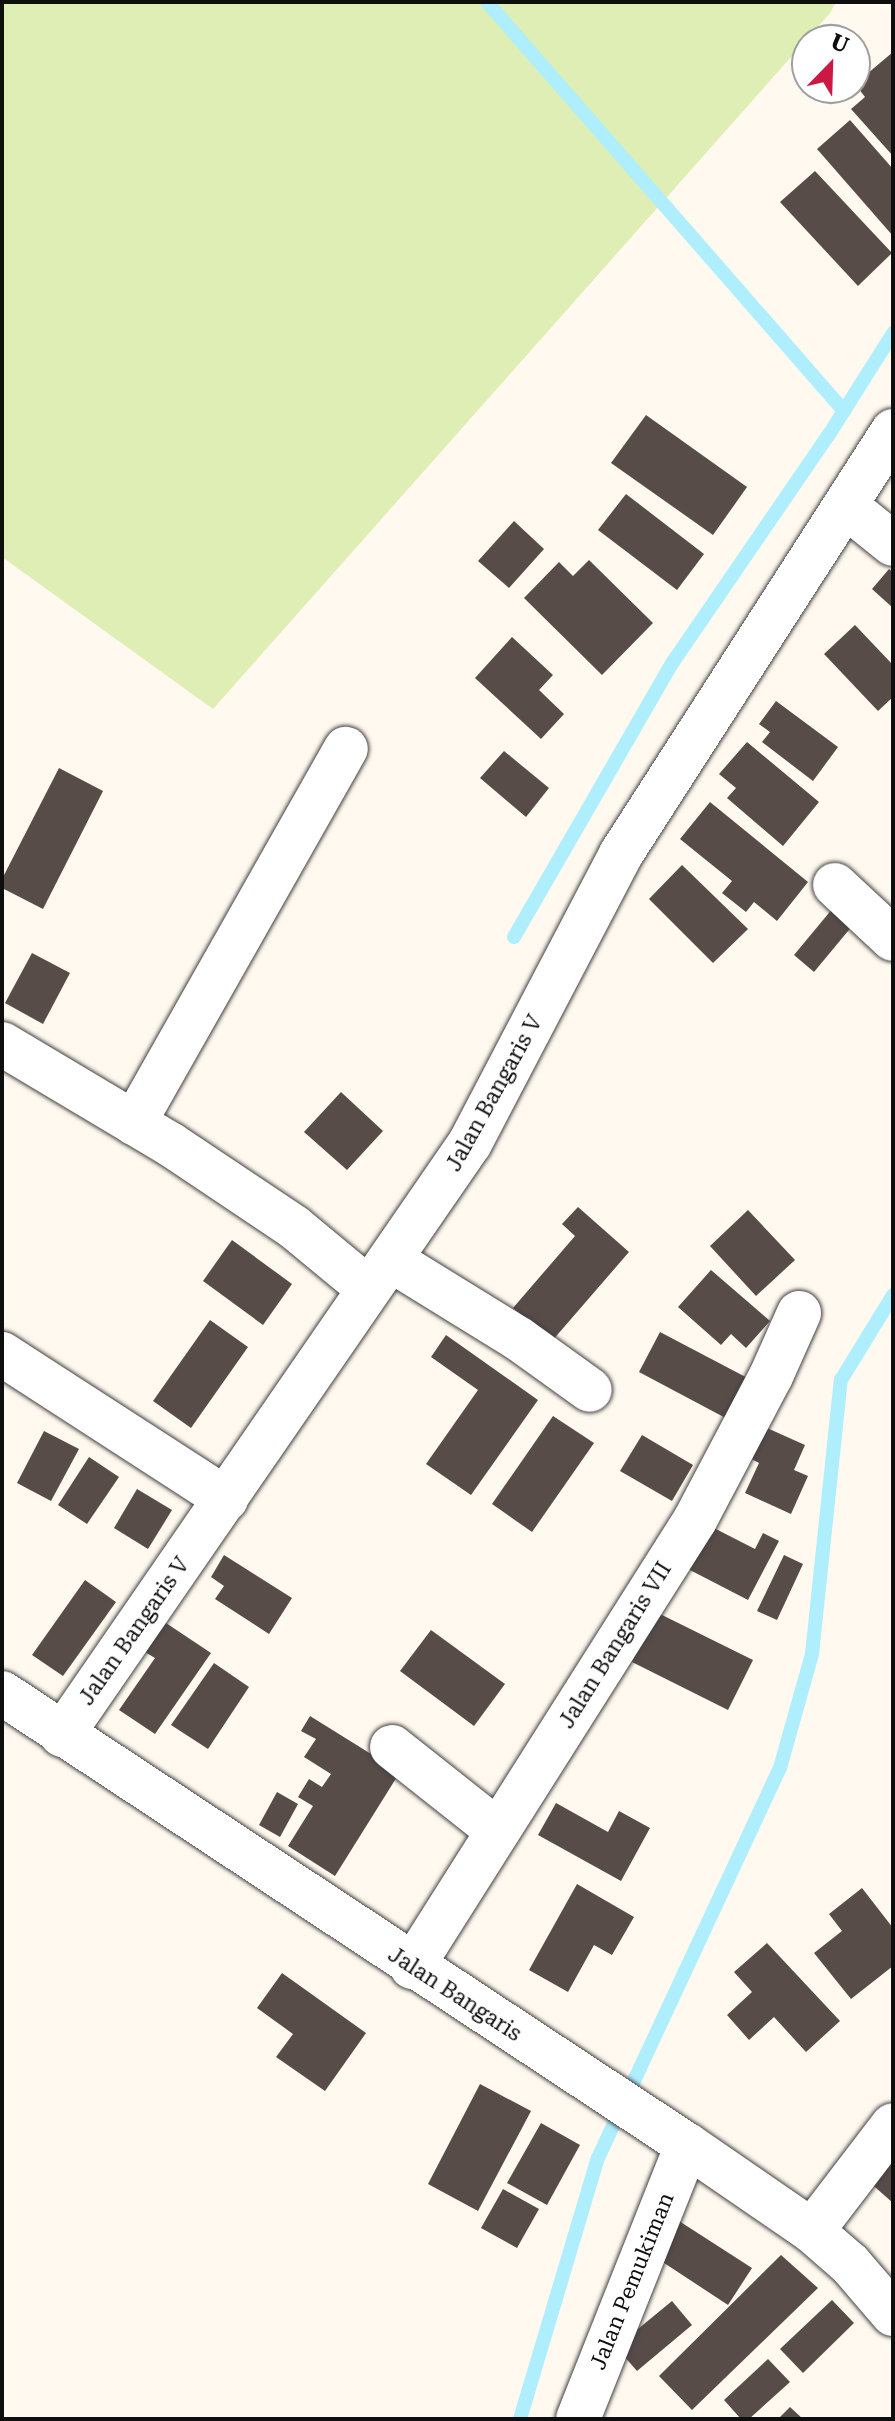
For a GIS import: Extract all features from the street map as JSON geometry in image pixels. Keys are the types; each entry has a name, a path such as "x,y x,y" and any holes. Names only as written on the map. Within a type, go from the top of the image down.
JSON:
{"street":[{"name":"Jalan Bangaris V","path":"62,1735 470,1143 621,854 713,708 847,507 893,431"},
{"path":"847,507 893,544"},
{"path":"134,1123 346,749"},
{"path":"835,885 893,939"},
{"path":"6,1044 294,1227 380,1275 519,1339 590,1390"},
{"name":"Jalan Bangaris VII","path":"412,1967 695,1520 771,1376 799,1313"},
{"path":"2,1354 226,1499"},
{"name":"Jalan Bangaris","path":"2,1693 412,1967 647,2118 812,2231 850,2264 893,2314"},
{"path":"392,1747 498,1831"},
{"path":"812,2231 893,2125"},
{"name":"Jalan Pemukiman","path":"578,2419 687,2145"}],"green space":[{"path":"2,2 836,2 820,24 791,24 791,57 213,709 2,557"}],"building":[{"path":"893,52 893,156 851,109 857,104 871,104 871,71"},
{"path":"850,120 893,169 893,236 817,149"},
{"path":"815,171 892,253 858,286 780,202"},
{"path":"646,415 747,487 713,535 611,463"},
{"path":"626,494 704,554 677,590 598,530"},
{"path":"514,521 544,549 509,588 478,561"},
{"path":"589,560 653,623 602,675 524,598 559,562 573,576"},
{"path":"889,569 893,572 893,608 872,589"},
{"path":"855,625 893,665 893,697 878,711 824,654"},
{"path":"512,637 553,675 539,690 564,714 541,739 475,678"},
{"path":"776,701 838,747 813,781 762,742 770,732 759,724"},
{"path":"747,742 819,802 783,846 727,798 736,788 719,774"},
{"path":"504,751 549,788 526,817 480,778"},
{"path":"59,768 103,791 43,909 2,888 2,879"},
{"path":"710,802 808,882 777,921 754,902 746,912 722,893 732,881 680,839"},
{"path":"682,865 748,929 713,963 649,899"},
{"path":"833,908 853,925 814,972 794,955"},
{"path":"32,953 70,973 43,1024 5,1003"},
{"path":"341,1092 383,1131 347,1170 304,1132"},
{"path":"578,1207 629,1252 552,1341 513,1308 575,1236 562,1224"},
{"path":"748,1210 795,1260 756,1296 710,1246"},
{"path":"232,1240 292,1284 263,1325 203,1281"},
{"path":"711,1270 770,1321 746,1348 731,1334 721,1345 678,1307"},
{"path":"210,1320 248,1347 191,1428 153,1401"},
{"path":"660,1332 757,1383 735,1423 639,1372"},
{"path":"446,1335 538,1400 471,1495 426,1464 478,1390 431,1357"},
{"path":"553,1416 594,1443 532,1532 492,1504"},
{"path":"758,1424 805,1445 794,1470 808,1476 791,1514 745,1493 759,1463 744,1455"},
{"path":"44,1431 79,1449 51,1501 17,1483"},
{"path":"642,1435 693,1465 672,1501 620,1471"},
{"path":"89,1457 119,1477 87,1524 58,1505"},
{"path":"137,1489 172,1510 148,1549 114,1528"},
{"path":"710,1526 755,1549 763,1533 779,1541 748,1600 688,1569"},
{"path":"224,1555 292,1598 269,1634 215,1599 224,1586 211,1577"},
{"path":"784,1555 803,1564 777,1620 757,1611"},
{"path":"85,1580 116,1602 63,1676 32,1655"},
{"path":"656,1612 753,1660 728,1710 632,1662"},
{"path":"160,1619 211,1653 155,1734 119,1710 155,1658 140,1649"},
{"path":"431,1630 505,1684 474,1726 400,1671"},
{"path":"214,1663 249,1687 208,1749 171,1725"},
{"path":"310,1716 400,1772 335,1876 288,1846 313,1806 298,1797 309,1779 322,1787 331,1774 304,1757 316,1739 301,1731"},
{"path":"277,1792 298,1804 280,1837 259,1825"},
{"path":"556,1803 608,1832 619,1811 650,1828 621,1881 538,1835"},
{"path":"577,1884 634,1917 612,1955 594,1945 568,1992 529,1970"},
{"path":"862,1888 893,1928 893,1966 851,1999 814,1953 842,1931 829,1914"},
{"path":"767,1943 840,2021 806,2052 774,2017 749,2040 727,2015 752,1992 734,1972"},
{"path":"282,1973 366,2033 325,2091 276,2057 293,2034 257,2008"},
{"path":"480,2084 531,2111 478,2211 428,2184"},
{"path":"541,2123 580,2145 547,2205 507,2183"},
{"path":"893,2132 893,2203 858,2172"},
{"path":"503,2189 539,2209 517,2248 481,2228"},
{"path":"679,2221 752,2268 728,2305 655,2257"},
{"path":"781,2255 818,2288 692,2410 659,2376"},
{"path":"832,2300 854,2323 803,2373 780,2349"},
{"path":"672,2301 692,2325 637,2371 616,2347"},
{"path":"768,2359 790,2382 749,2419 741,2419 724,2400"},
{"path":"790,2407 803,2419 778,2419"}],"waterway":[{"path":"487,2 844,411"},
{"path":"514,937 673,662 828,436 893,333"},
{"path":"520,2419 598,2158 780,1768 812,1654 841,1380 893,1295"}]}
